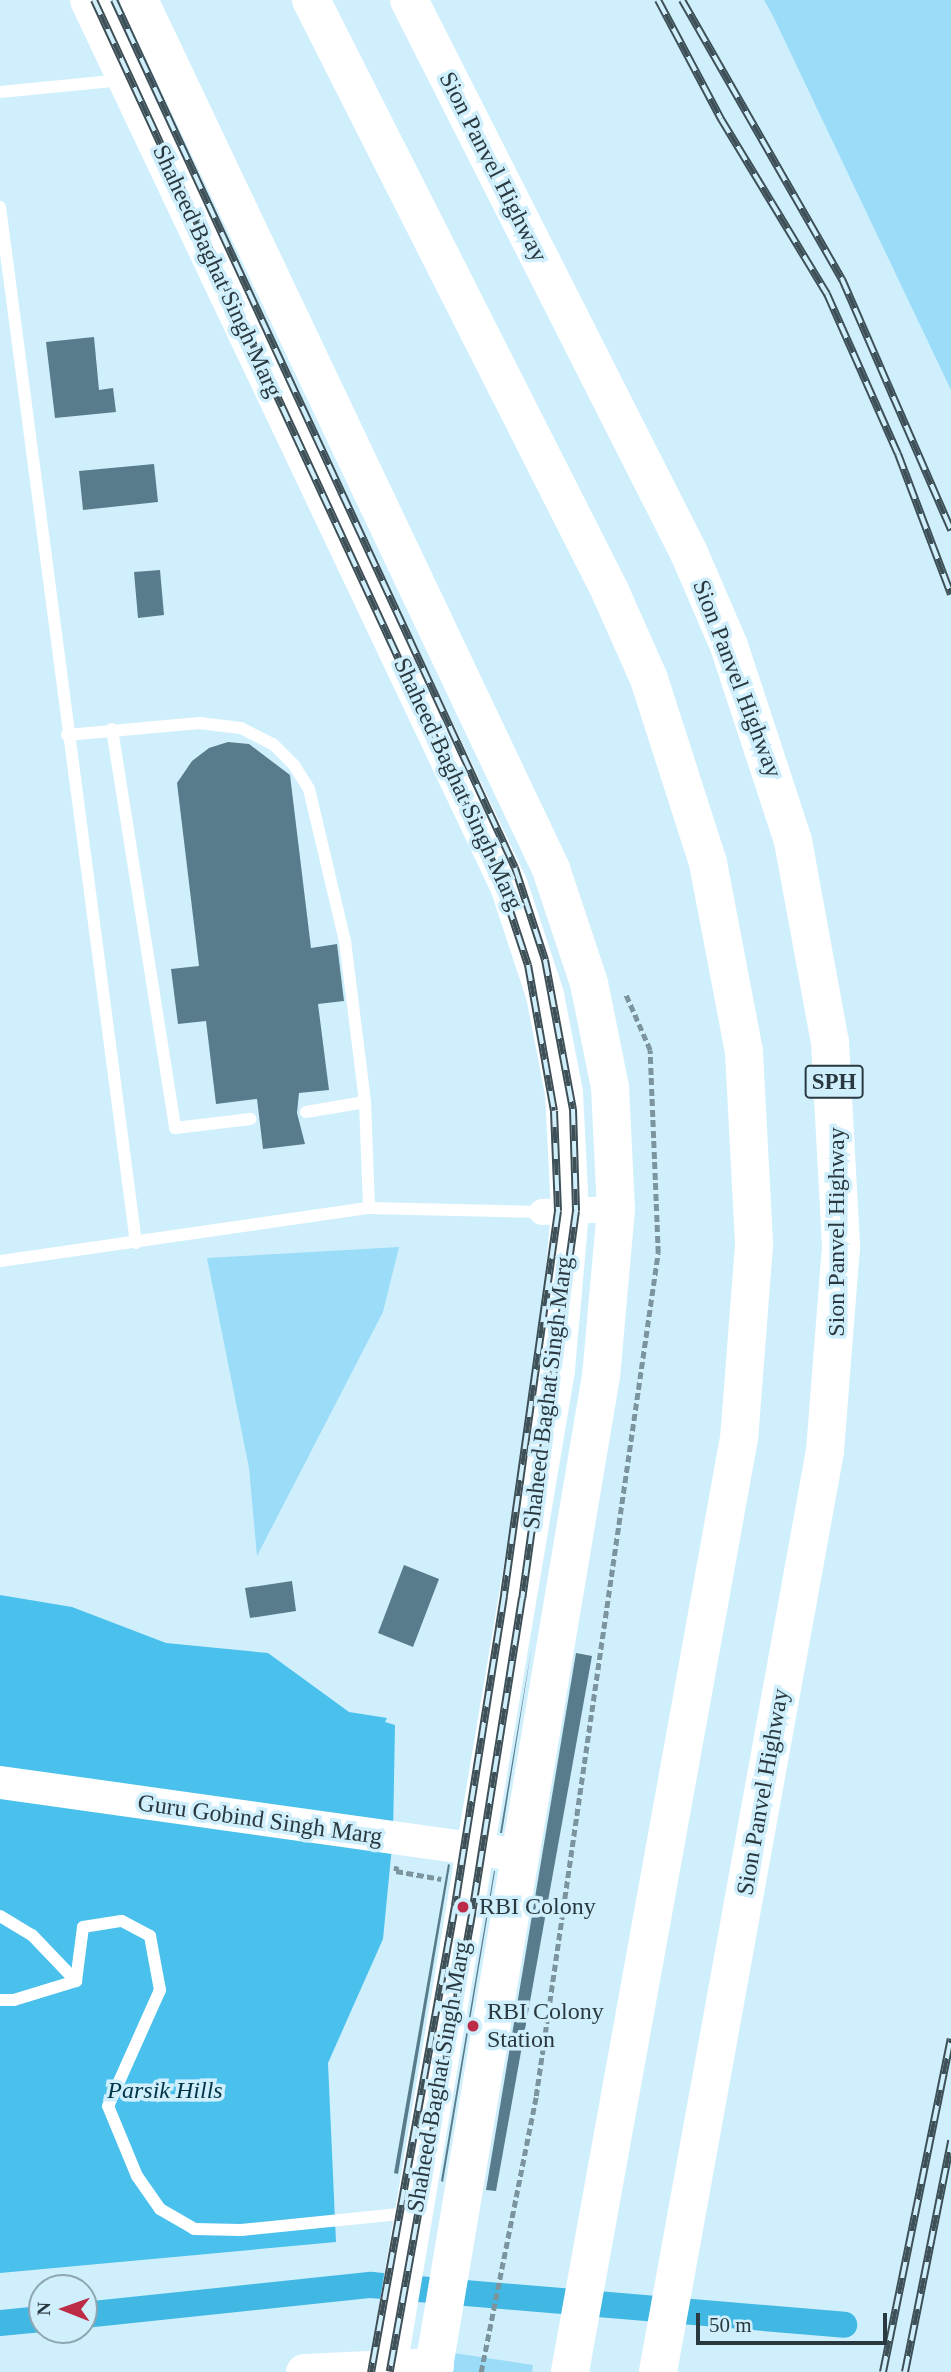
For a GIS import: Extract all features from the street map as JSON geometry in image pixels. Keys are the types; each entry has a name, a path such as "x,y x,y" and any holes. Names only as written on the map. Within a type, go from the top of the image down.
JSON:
{"main road":[{"name":"Shaheed Baghat Singh Marg","path":"89,0 509,886 545,995 564,1093 556,1212 556,1370 478,1851 387,2370"},
{"name":"Shaheed Baghat Singh Marg","path":"139,0 551,870 589,983 610,1087 616,1209 601,1376 434,2369"},
{"path":"311,0 610,591 649,679 708,863 744,1052 754,1245 739,1438 571,2363"},
{"name":"Sion Panvel Highway","path":"409,0 688,553 729,646 793,841 831,1042 841,1247 825,1451 659,2371"},
{"path":"304,2372 434,2369"}],"street":[{"path":"556,1212 616,1209"},
{"name":"Guru Gobind Singh Marg","path":"0,1782 521,1855"}],"lane":[{"path":"0,92 127,79"},
{"path":"0,207 67,735 136,1243"},
{"path":"67,735 199,723 242,728 273,744 294,765 309,789 345,941 365,1102 369,1208"},
{"path":"112,729 175,1128 250,1119"},
{"path":"306,1112 365,1102"},
{"path":"0,1261 369,1208 556,1212"},
{"path":"0,1916 32,1935 76,1981"},
{"path":"76,1981 83,1927 122,1921 150,1936 160,1990 108,2106 136,2176 160,2209 194,2230 241,2230 415,2218"},
{"path":"0,2000 76,1981"}],"path":[{"path":"397,1871 446,1879"}],"shaded area":[{"path":"764,0 951,0 951,390 773,16"},
{"path":"399,1247 383,1312 257,1556 249,1468 207,1258"},
{"path":"454,2353 533,2365 532,2372 450,2372"}],"green space":[{"name":"Parsik Hills","path":"0,1595 72,1607 166,1643 268,1653 349,1712 387,1718 385,1722 395,1725 393,1836 383,1939 328,2063 336,2242 0,2273"}],"building":[{"path":"94,337 99,390 113,388 116,412 55,418 46,342"},
{"path":"154,464 158,502 83,510 79,471"},
{"path":"160,570 164,615 138,618 134,572"},
{"path":"228,742 249,744 290,775 311,948 337,944 344,1001 318,1004 329,1090 299,1093 297,1113 305,1144 263,1149 257,1099 216,1104 206,1021 178,1024 171,969 199,966 177,783 192,761 209,748"},
{"path":"404,1565 439,1579 413,1647 378,1633"},
{"path":"292,1581 296,1611 250,1618 245,1588"},
{"path":"532,1645 502,1833 500,1833"},
{"path":"576,1653 592,1656 496,2191 486,2190"},
{"path":"448,1864 450,1865 398,2174 394,2173"},
{"path":"495,1871 443,2182 441,2181"}],"waterway":[{"path":"98,2314 371,2285 844,2325"},
{"path":"0,2323 28,2320"}],"railway":[{"path":"94,0 498,874 528,965 554,1111 558,1211 504,1596 455,1906 371,2372"},
{"path":"114,0 515,868 545,960 573,1109 576,1211 522,1598 473,1909 390,2372"},
{"path":"658,0 721,119 827,294 898,454 951,594"},
{"path":"682,0 842,279 951,530"},
{"path":"883,2372 951,2039"},
{"path":"905,2372 951,2141"}],"place":[{"name":"RBI Colony","path":"463,1907"},
{"name":"RBI Colony Station","path":"473,2026"}]}
